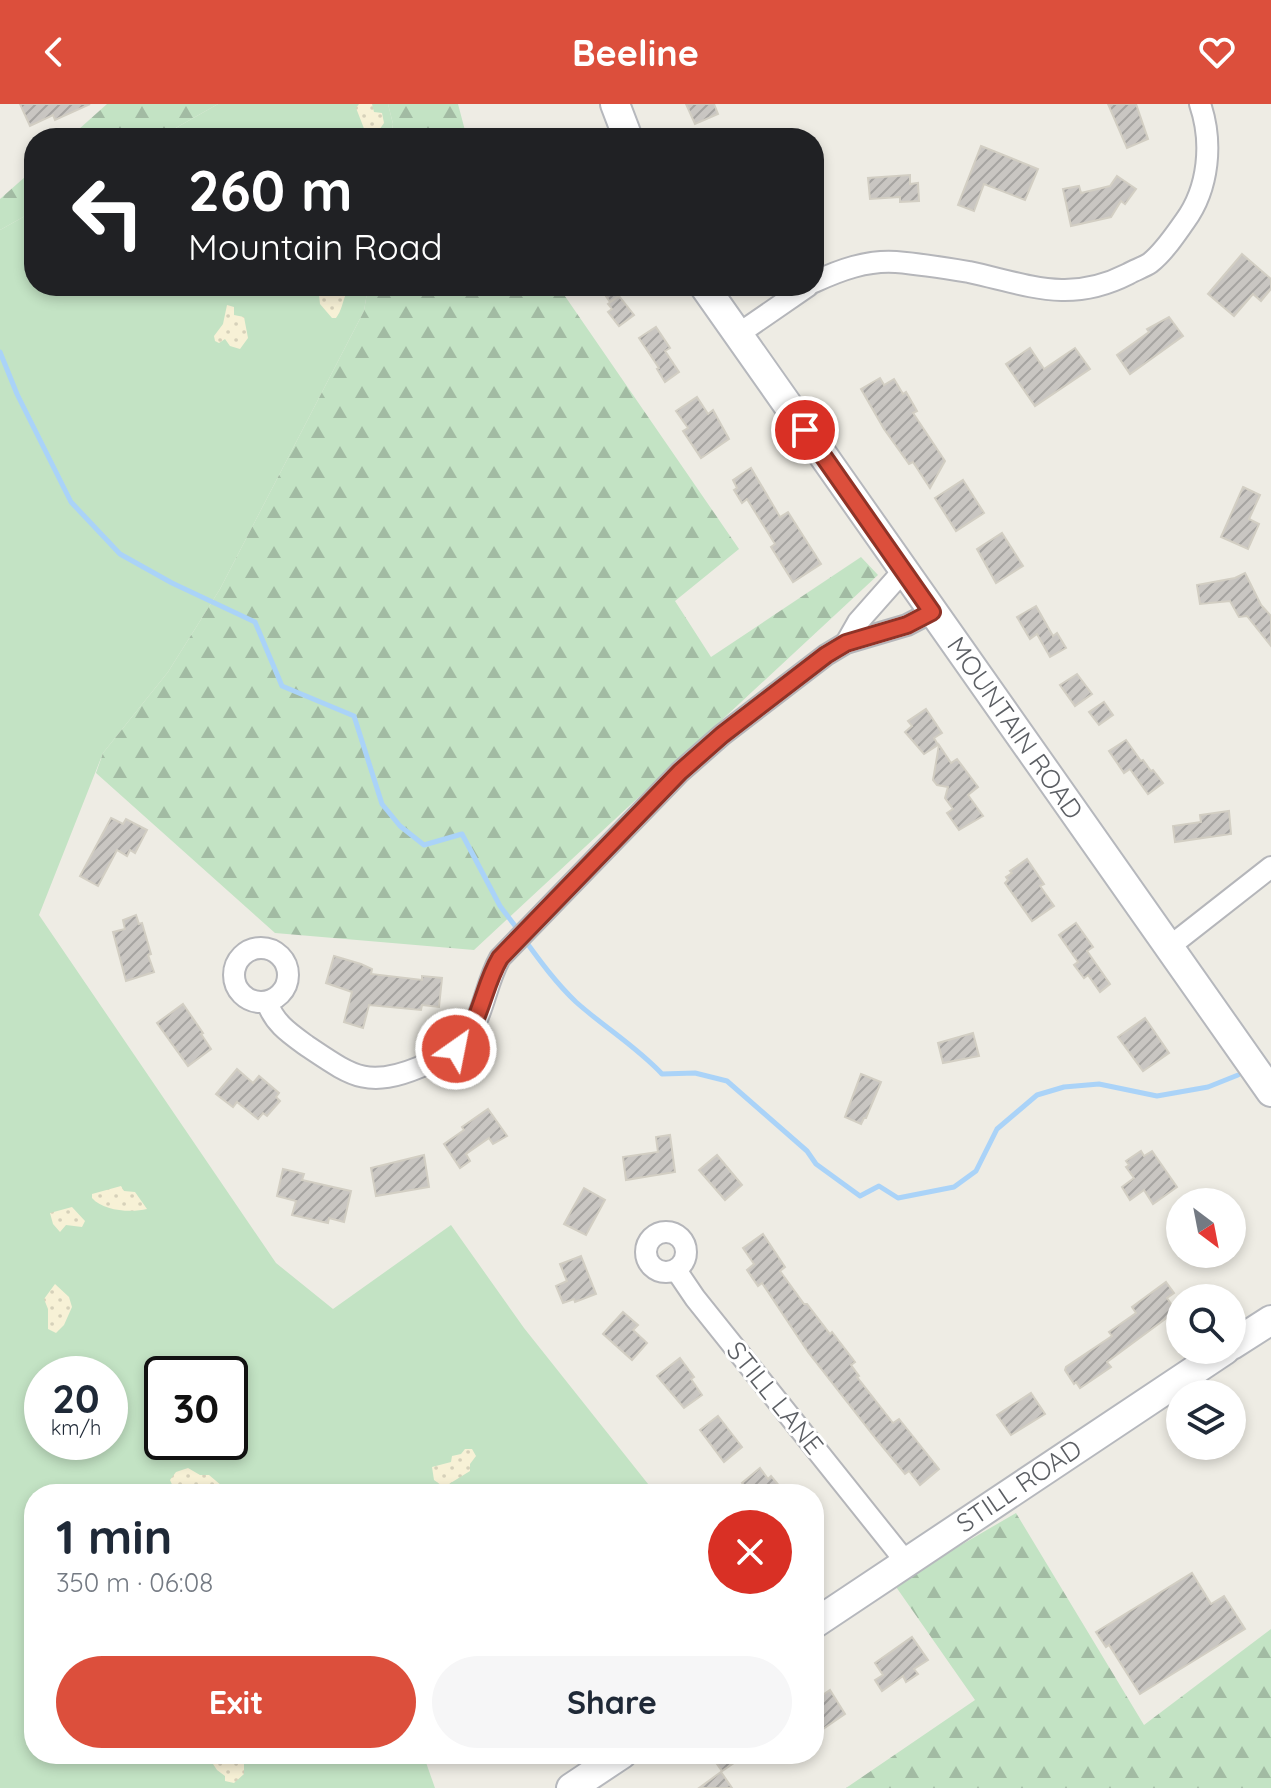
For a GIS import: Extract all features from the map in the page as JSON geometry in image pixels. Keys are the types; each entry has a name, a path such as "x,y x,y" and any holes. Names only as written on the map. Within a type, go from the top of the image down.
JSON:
{"main road":[{"path":"615,104 624,128"},
{"name":"MOUNTAIN ROAD","path":"711,296 1271,1092"},
{"path":"1246,1336 1271,1320"},
{"name":"STILL ROAD","path":"824,1617 1204,1364"},
{"path":"571,1788 607,1764"}],"street":[{"path":"824,278 855,265 894,262 965,272 1049,290 1103,286 1149,263 1169,243 1189,215 1202,190 1206,158 1207,134 1200,104"},
{"path":"737,335 794,296"},
{"path":"846,643 858,622 904,570"},
{"path":"267,1002 272,1017 289,1033 343,1070 374,1079 401,1075 444,1057 466,1039 479,1014 493,971 510,947 680,772 733,726 826,655 846,643 907,625 932,612"},
{"path":"1169,947 1271,867"},
{"name":"STILL LANE","path":"676,1270 906,1562"}],"green space":[{"path":"107,104 218,104 176,128 80,128"},
{"path":"218,104 388,104 393,124 392,128 176,128"},
{"path":"388,104 458,104 464,128 392,128"},
{"path":"24,178 24,217 0,230 0,199"},
{"path":"24,217 24,296 366,296 364,311 220,589 168,672 103,753 39,915 276,1263 333,1309 451,1225 524,1328 648,1484 24,1484 24,1764 427,1764 435,1788 0,1788 0,230"},
{"path":"366,296 565,296 739,549 675,601 711,657 861,557 878,575 474,950 275,933 96,773 103,753 168,672 220,589 364,311"},
{"path":"1016,1513 1144,1725 1271,1629 1271,1788 846,1788 975,1700 894,1584"}],"sand":[{"path":"359,104 372,104 374,112 382,113 384,123 380,128 364,128 356,108"},
{"path":"319,296 345,296 336,318 332,318 320,304"},
{"path":"227,305 234,307 234,315 244,317 248,338 240,349 230,346 225,339 219,343 215,341 214,336 223,324"},
{"path":"121,1186 124,1191 135,1192 147,1209 118,1210 103,1206 92,1198 92,1194"},
{"path":"72,1207 85,1221 82,1227 66,1225 60,1232 53,1224 50,1213"},
{"path":"55,1284 69,1297 72,1307 64,1325 56,1333 48,1329 48,1309 44,1299"},
{"path":"465,1449 472,1449 476,1456 470,1464 470,1471 449,1484 440,1484 434,1480 432,1467 451,1462 452,1456 461,1454"},
{"path":"188,1468 200,1475 209,1475 220,1484 172,1484 170,1480 176,1472"},
{"path":"213,1764 244,1764 244,1774 234,1783 225,1781 225,1776"}],"building":[{"path":"20,104 90,104 55,120 53,115 30,126"},
{"path":"686,104 714,104 718,114 695,124"},
{"path":"1108,104 1136,104 1148,139 1127,148"},
{"path":"981,146 1038,169 1025,200 984,184 974,211 958,205"},
{"path":"910,175 910,184 918,183 919,201 900,202 900,197 870,199 868,178"},
{"path":"1117,176 1136,189 1125,204 1121,201 1111,217 1071,226 1063,189 1079,186 1081,193 1110,186"},
{"path":"1242,254 1271,279 1271,289 1261,301 1253,294 1234,316 1208,294"},
{"path":"619,296 634,315 619,326 608,312 612,309 608,304"},
{"path":"1169,317 1183,336 1130,374 1117,355 1149,332 1147,329"},
{"path":"656,327 670,348 665,351 679,372 665,382 639,338"},
{"path":"1030,348 1044,369 1075,348 1090,369 1035,406 1006,364"},
{"path":"880,378 884,385 894,379 903,394 906,392 917,411 913,413 945,461 930,488 913,462 909,464 884,429 861,389"},
{"path":"697,397 708,414 713,410 729,439 701,458 683,431 688,428 676,411"},
{"path":"751,468 780,517 788,512 821,564 793,582 771,547 775,544 747,499 742,503 734,490 737,488 733,480"},
{"path":"963,480 984,513 956,531 935,498"},
{"path":"1243,487 1260,495 1249,519 1259,524 1248,549 1221,537"},
{"path":"1002,533 1023,566 996,583 977,549"},
{"path":"1245,573 1261,605 1271,616 1271,646 1247,616 1239,617 1230,601 1200,604 1197,585 1235,578"},
{"path":"1036,606 1053,636 1057,633 1066,648 1050,657 1037,634 1030,639 1017,617"},
{"path":"1077,674 1092,694 1075,706 1060,685"},
{"path":"1104,702 1113,715 1099,725 1089,712"},
{"path":"926,709 942,733 934,738 938,745 924,754 905,732 912,726 908,721"},
{"path":"1126,740 1163,783 1148,794 1130,769 1124,773 1109,751"},
{"path":"939,745 951,763 957,759 978,787 968,795 983,816 959,830 947,813 953,809 945,798 948,787 937,785 933,780"},
{"path":"1229,811 1231,834 1175,842 1173,826 1201,822 1200,815"},
{"path":"111,818 123,824 126,819 147,830 135,853 130,850 127,856 117,850 98,886 80,876"},
{"path":"1027,859 1054,906 1032,921 1005,883 1008,880 1006,877 1012,873 1010,871"},
{"path":"136,915 139,924 142,923 154,972 126,981 113,932 125,929 123,920"},
{"path":"1076,923 1093,947 1087,951 1110,984 1100,992 1088,975 1084,978 1074,965 1078,962 1059,935"},
{"path":"334,956 372,969 371,974 422,980 422,976 442,978 439,1007 422,1005 421,1010 369,1005 363,1028 344,1022 352,992 326,983"},
{"path":"183,1004 211,1049 188,1066 157,1023"},
{"path":"1145,1018 1169,1053 1143,1071 1118,1037"},
{"path":"973,1033 979,1056 943,1063 938,1043"},
{"path":"237,1069 253,1083 259,1076 279,1093 276,1097 280,1101 267,1116 263,1113 258,1119 237,1102 233,1107 216,1094"},
{"path":"861,1074 881,1082 861,1124 845,1117"},
{"path":"488,1109 507,1136 493,1144 489,1138 466,1154 470,1161 460,1168 444,1144"},
{"path":"670,1135 675,1172 626,1180 623,1157 658,1152 656,1137"},
{"path":"1141,1151 1144,1156 1152,1151 1177,1187 1166,1188 1166,1195 1153,1204 1144,1190 1130,1200 1122,1187 1134,1178 1126,1167 1129,1165 1126,1161"},
{"path":"424,1155 429,1187 376,1196 371,1168"},
{"path":"717,1155 742,1185 725,1200 699,1170"},
{"path":"283,1169 304,1174 302,1180 351,1191 344,1222 329,1218 328,1223 292,1215 296,1201 277,1196"},
{"path":"584,1188 605,1200 586,1235 564,1224"},
{"path":"763,1234 785,1267 780,1271 804,1304 830,1334 832,1332 855,1362 851,1365 857,1377 893,1423 899,1419 939,1469 920,1485 909,1471 905,1474 877,1440 808,1352 762,1283 758,1286 747,1270 754,1264 743,1248"},
{"path":"581,1256 596,1294 563,1303 556,1286 567,1281 560,1264"},
{"path":"1166,1282 1167,1284 1166,1318 1107,1362 1111,1367 1080,1388 1076,1382 1074,1384 1066,1367 1112,1336 1109,1332 1136,1313 1132,1307"},
{"path":"623,1312 638,1325 633,1330 647,1343 632,1360 603,1334"},
{"path":"680,1358 702,1395 684,1408 657,1376"},
{"path":"1031,1393 1045,1414 1011,1435 997,1415"},
{"path":"718,1416 742,1447 724,1462 700,1430"},
{"path":"760,1468 768,1479 771,1476 778,1484 743,1484"},
{"path":"1192,1573 1211,1604 1224,1596 1245,1629 1140,1694 1109,1645 1106,1647 1096,1632"},
{"path":"912,1637 928,1660 914,1669 918,1674 906,1682 903,1676 882,1691 875,1680 883,1675 875,1663"},
{"path":"830,1690 845,1714 824,1728 824,1694"},
{"path":"717,1764 732,1764 722,1771"},
{"path":"721,1772 732,1788 699,1788"}],"waterway":[{"path":"0,352 17,394 71,502 120,554 172,583 255,622 282,686 354,716 382,804 400,826 424,845 462,834 500,906 519,931"},
{"path":"524,939 576,1002 662,1074 695,1073 727,1081 807,1151 816,1164 860,1196 879,1186 898,1198 954,1187 976,1171 997,1129 1037,1095 1064,1087 1099,1084 1157,1096 1208,1087 1238,1075"}],"route":[{"path":"456,1049 474,1026 500,958 680,772 722,735 826,655 846,643 907,625 932,612 805,430"}]}
